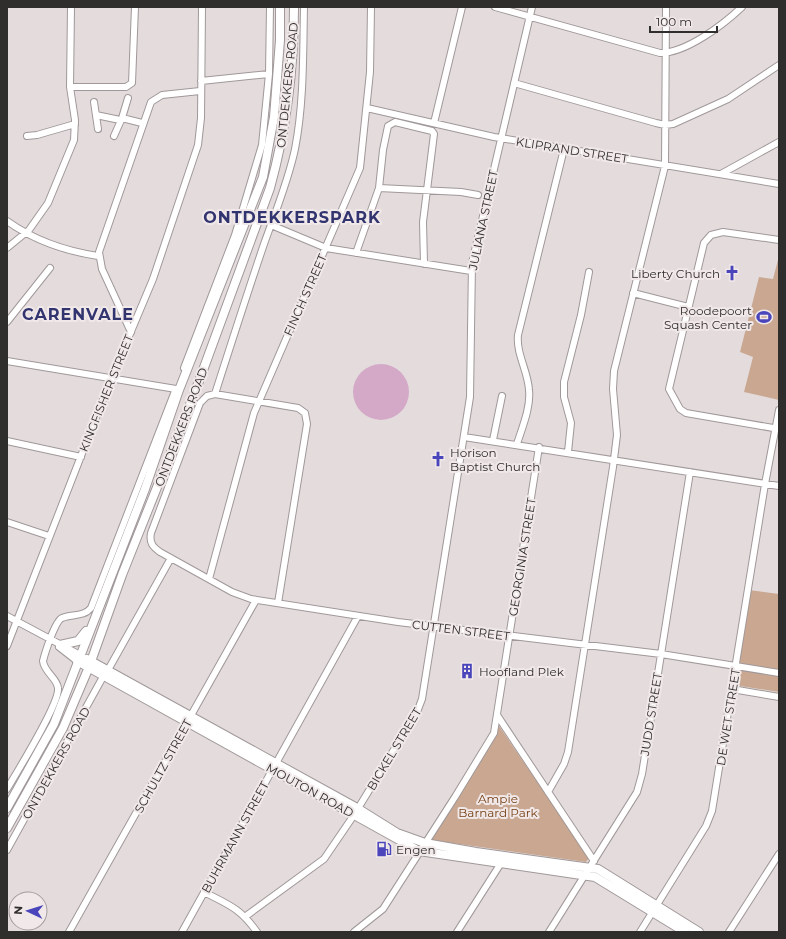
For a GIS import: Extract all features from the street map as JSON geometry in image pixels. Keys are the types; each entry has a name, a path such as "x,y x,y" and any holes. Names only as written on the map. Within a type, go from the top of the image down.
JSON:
{"main road":[{"name":"ONTDEKKERS ROAD","path":"7,808 54,724 78,658 145,489 179,390 263,177 274,117 280,40 280,7"},
{"name":"ONTDEKKERS ROAD","path":"7,828 63,728 90,664 122,576 195,392 270,188 279,156 285,122 294,38 294,7"},
{"path":"55,643 74,643 81,638 98,608"},
{"name":"MOUTON ROAD","path":"78,658 106,672 356,812 419,851 590,867 604,872 654,908"},
{"name":"MOUTON ROAD","path":"356,812 397,832 425,843 503,860"},
{"path":"654,908 685,932"},
{"path":"654,908 699,932"}],"street":[{"path":"7,248 25,233 38,219 51,198 74,140 75,124 70,87 71,7"},
{"path":"70,87 126,86 132,83 135,7"},
{"name":"KINGFISHER STREET","path":"7,646 111,379 154,279 198,145 201,124 200,91 202,7"},
{"name":"ONTDEKKERS ROAD","path":"7,789 48,715 57,693 57,685 43,663 55,643 60,619 85,613 91,608 235,235 263,140 269,74 270,7"},
{"name":"ONTDEKKERS ROAD","path":"154,548 150,542 150,533 200,403 207,396 215,394 290,168 297,134 303,68 304,7"},
{"name":"FINCH STREET","path":"209,579 259,402 360,168 370,72 371,7"},
{"path":"434,123 462,7"},
{"path":"495,7 657,53 666,53 687,45 711,31 742,7"},
{"name":"JULIANA STREET","path":"464,437 471,389 471,271 532,7"},
{"path":"548,792 559,775 567,757 615,460 617,435 613,374 664,166 666,7"},
{"path":"514,83 665,125 677,122 728,99 779,65"},
{"path":"201,81 269,74"},
{"path":"131,332 98,256 147,107 157,97 200,91"},
{"path":"114,136 128,98"},
{"path":"94,102 98,129"},
{"name":"KLIPRAND STREET","path":"367,108 501,138 779,184"},
{"path":"96,115 142,124"},
{"path":"356,253 379,188 383,150 388,126 395,122 432,131 434,134 423,222 424,264"},
{"path":"27,136 38,135 75,124"},
{"path":"721,174 779,142"},
{"path":"517,444 526,414 530,390 518,345 518,335 564,149"},
{"path":"379,188 428,190 478,195"},
{"path":"7,221 25,233 60,248 98,256"},
{"path":"271,226 326,248 471,271"},
{"path":"777,428 688,414 680,409 670,392 669,386 704,243 711,235 724,232 779,240"},
{"path":"7,322 50,268"},
{"path":"568,452 571,423 564,397 564,382 581,315 589,272"},
{"path":"633,292 688,306"},
{"path":"7,361 176,389"},
{"path":"215,394 298,408 304,411 307,424 278,604"},
{"path":"493,440 502,396"},
{"name":"DE WET STREET","path":"640,932 706,826 711,814 765,484 777,428 779,410"},
{"path":"464,437 539,447 779,486"},
{"name":"BICKEL STREET","path":"246,916 324,859 356,812 419,709 422,699 464,437"},
{"path":"7,441 81,457"},
{"name":"GEORGINIA STREET","path":"354,932 383,909 491,739 497,715 539,447"},
{"name":"JUDD STREET","path":"549,932 637,792 642,774 690,472"},
{"path":"7,522 49,536"},
{"name":"CUTTEN STREET","path":"154,548 232,592 256,600 433,627 660,654 779,673"},
{"name":"ONTDEKKERS ROAD","path":"7,850 171,558"},
{"name":"SCHULTZ STREET","path":"69,932 256,600"},
{"name":"MOUTON ROAD","path":"7,616 55,643 78,658"},
{"name":"BUHRMANN STREET","path":"182,932 358,616"},
{"path":"732,689 779,697"},
{"path":"497,715 548,792 590,867"},
{"path":"729,932 779,854"},
{"path":"457,932 503,860"},
{"path":"204,892 232,906 246,916 257,932"}],"green space":[{"name":"Roodepoort Squash Center","path":"779,256 779,400 744,392 753,357 740,352 759,277 773,279"},
{"path":"749,590 779,594 779,692 734,685"},
{"name":"Ampie Barnard Park","path":"497,723 589,858 586,862 424,839"}],"shaded area":[{"path":"381,364 392,366 401,372 407,381 409,392 407,403 401,412 392,418 381,420 370,418 361,412 355,403 353,392 355,381 361,372 370,366"}],"place":[{"name":"Liberty Church","path":"732,273"},
{"name":"Roodepoort Squash Center","path":"764,317"},
{"name":"Horison Baptist Church","path":"438,459"},
{"name":"Hoofland Plek","path":"467,671"},
{"name":"Engen","path":"384,849"}],"district":[{"name":"ONTDEKKERSPARK","path":"292,217"},
{"name":"CARENVALE","path":"78,314"}]}
